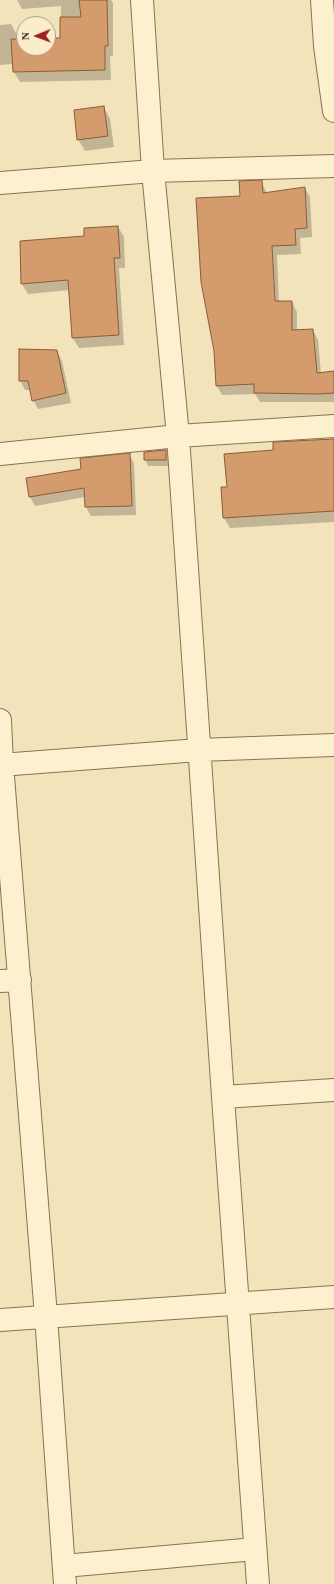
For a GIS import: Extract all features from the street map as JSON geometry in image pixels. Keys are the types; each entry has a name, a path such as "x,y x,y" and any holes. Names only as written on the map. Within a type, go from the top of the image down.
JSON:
{"street":[{"path":"142,0 153,171 178,436 258,1584"},
{"path":"322,0 329,46 334,111"},
{"path":"0,183 153,171 334,166"},
{"path":"0,454 178,436 334,426"},
{"path":"0,720 10,980 46,1316 65,1575 255,1549"},
{"path":"1,764 199,750 334,745"},
{"path":"223,1097 334,1090"},
{"path":"0,1320 334,1297"}],"building":[{"path":"79,0 107,0 108,46 105,46 105,70 13,72 11,39 16,39 16,56 56,56 56,38 60,38 60,17 81,17"},
{"path":"104,106 108,136 77,140 74,110"},
{"path":"262,180 263,193 305,187 307,228 295,229 296,245 272,246 275,301 292,301 292,330 313,329 317,373 334,371 334,393 254,393 254,384 216,386 214,351 201,282 196,198 240,196 239,181"},
{"path":"118,226 120,258 114,258 119,335 72,338 68,280 21,284 20,241 84,236 84,228"},
{"path":"19,349 57,350 66,393 32,401 28,381 19,381"},
{"path":"334,439 334,511 223,518 221,487 227,487 224,454 273,450 273,442"},
{"path":"166,450 166,460 144,460 144,452"},
{"path":"130,453 132,506 85,507 84,488 29,497 26,478 81,469 80,458"}]}
